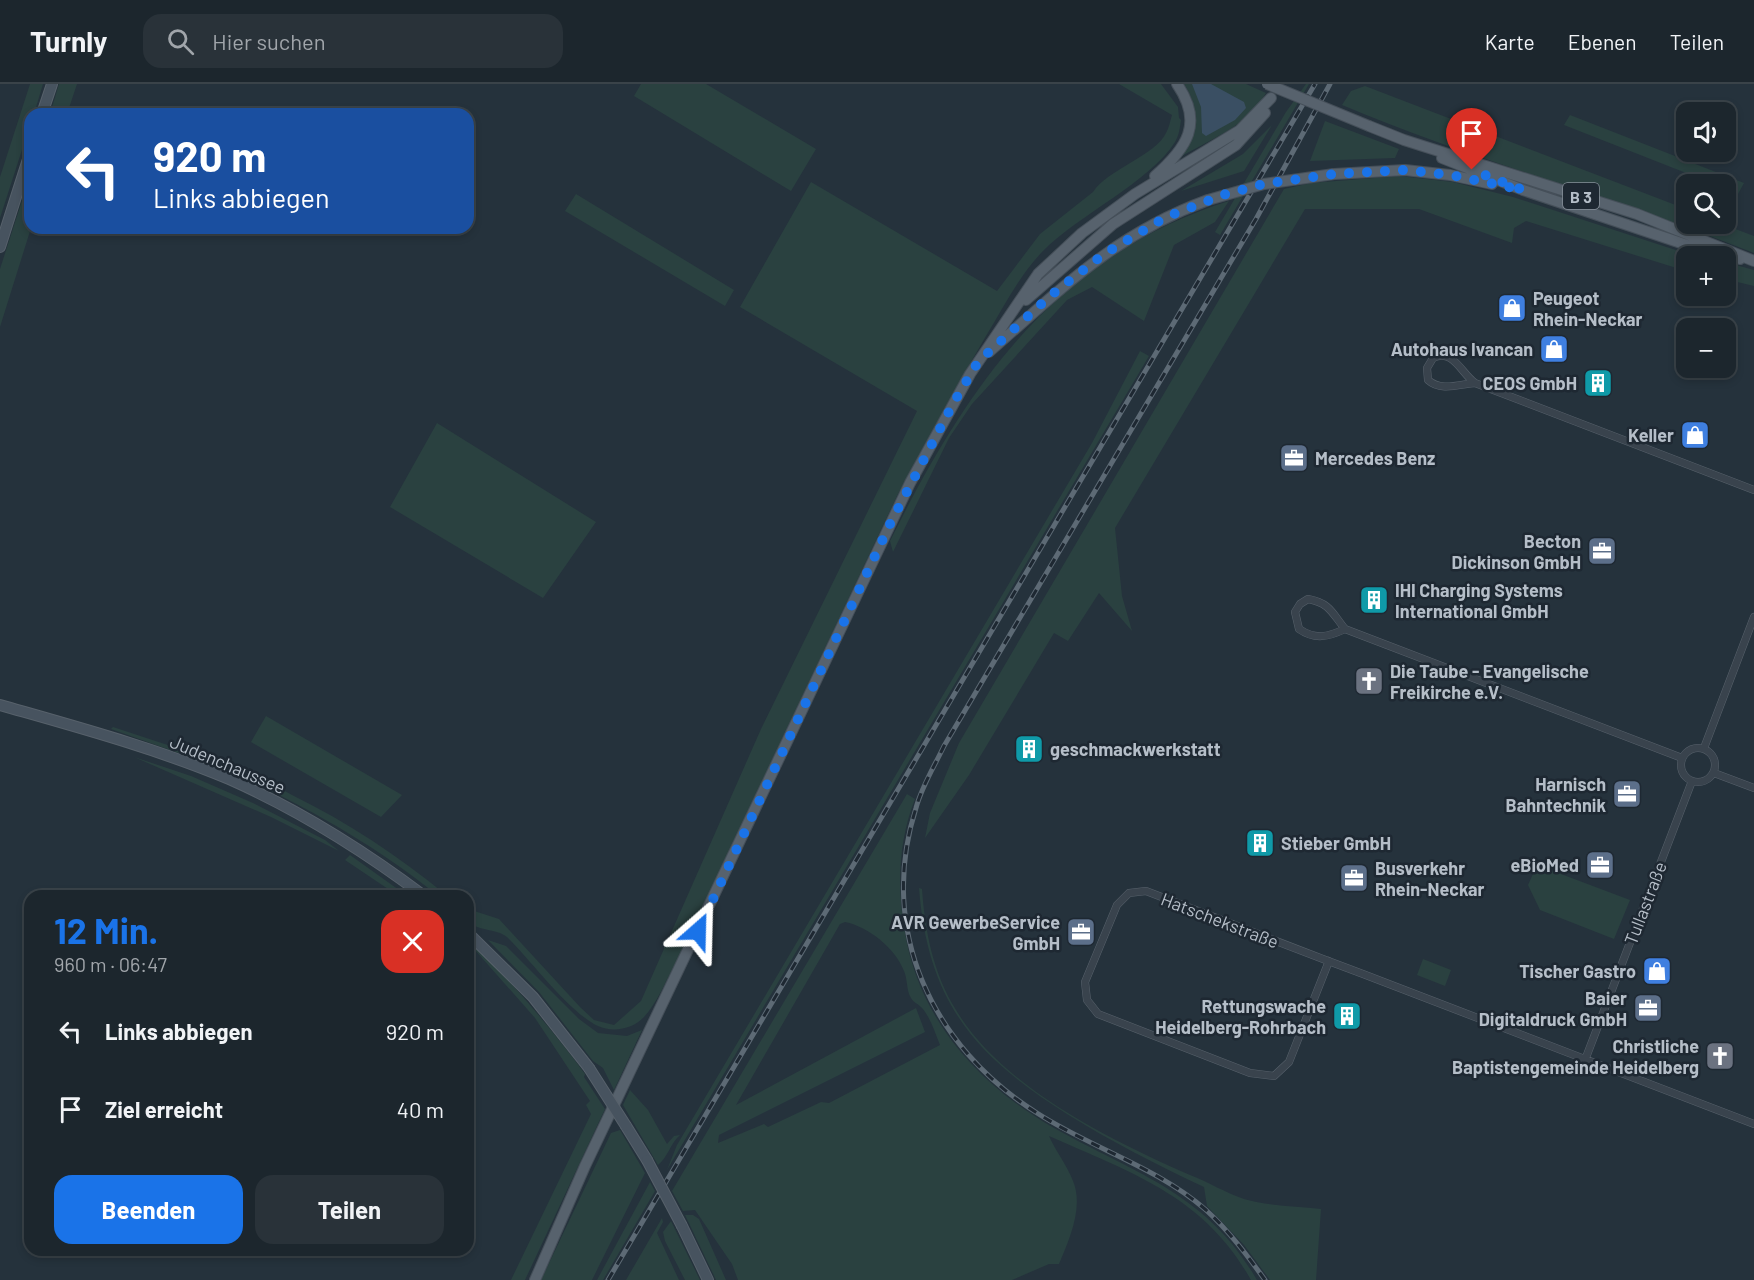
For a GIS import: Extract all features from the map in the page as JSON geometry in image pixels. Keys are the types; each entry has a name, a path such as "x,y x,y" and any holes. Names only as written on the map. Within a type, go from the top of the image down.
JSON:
{"main road":[{"path":"44,108 52,84"},
{"name":"B 3","path":"535,1280 585,1166 891,522 978,362 1038,274 1059,253 1135,194 1175,158 1186,142 1190,128 1190,114 1187,100 1177,84"},
{"name":"B 3","path":"1267,84 1404,140 1637,214 1740,253 1754,261"},
{"name":"B 3","path":"1013,313 1068,261 1113,224 1236,145 1259,123 1277,84"},
{"name":"B 3","path":"1135,194 1240,130 1271,98"},
{"name":"B 3","path":"1404,140 1425,151 1523,190 1692,247 1754,261"},
{"name":"B 3","path":"978,362 1050,296 1104,254 1166,217 1208,200 1264,184 1382,170 1428,171 1523,190"},
{"path":"0,246 24,172"},
{"name":"Judenchaussee","path":"0,705 126,742 243,786 351,843 416,890"},
{"path":"474,939 533,997 589,1068 647,1160 708,1280"}],"street":[{"path":"1475,383 1441,387 1433,385 1428,380 1426,368 1433,358 1445,355 1452,358 1475,383 1754,490"},
{"path":"1345,629 1324,636 1309,636 1299,629 1295,612 1308,598 1318,600 1328,605 1345,629 1682,758"},
{"path":"1704,748 1754,617"},
{"path":"1692,748 1704,748 1714,758 1714,773 1704,782 1692,781 1682,773 1682,758 1692,748"},
{"path":"1714,773 1754,788"},
{"name":"Tullastraße","path":"1585,1060 1692,781"},
{"name":"Hatschekstraße","path":"1329,961 1289,1062 1274,1076 1250,1073 1098,1014 1087,1000 1085,982 1117,905 1129,893 1146,891 1329,961 1585,1060 1754,1124"}],"green space":[{"path":"30,84 43,84 36,108 24,108 24,144 0,218 0,177"},
{"path":"59,84 77,84 69,108 52,108"},
{"path":"641,84 706,84 816,149 791,191 634,96"},
{"path":"1119,84 1161,84 1178,107 1181,120 1176,140 1164,157 1149,171 1057,238 1034,261 1019,282 897,496 657,999 644,1017 629,1027 604,1028 587,1020 505,936 474,925 474,911 499,919 594,1020 614,1025 641,1001 761,729 917,411 740,307 811,182 997,291 1040,234 1109,177 1161,141 1169,127 1172,115"},
{"path":"1184,84 1246,84 1266,93 1249,115 1239,123 1180,157 1194,120 1193,103"},
{"path":"1306,84 1309,84 1220,235 1215,232 1286,112"},
{"path":"1365,86 1676,205 1676,224 1443,144 1342,105 1351,91"},
{"path":"1570,115 1676,156 1676,162 1690,162 1721,174 1689,174 1564,125"},
{"path":"1325,121 1399,149 1395,158 1310,161"},
{"path":"1272,125 1244,171 1181,191 1243,154"},
{"path":"1399,176 1453,182 1513,197 1676,250 1676,268 1526,221 1514,228 1512,243 1419,209 1305,209 1115,528 1122,596 1132,631 1099,593 1068,641 1054,633 969,775 925,838 930,813 959,743 1284,189 1311,183"},
{"path":"1736,180 1744,183 1738,194 1736,193"},
{"path":"576,194 734,290 725,306 565,211"},
{"path":"24,195 24,234 29,234 0,327 0,269"},
{"path":"1229,201 1215,222 1174,245 1144,321 1092,287 1067,300 972,404 949,438 893,552 890,541 951,430 985,380 1024,333 1066,291 1114,255 1168,225"},
{"path":"1736,229 1754,236 1754,253 1706,234 1736,234"},
{"path":"1736,265 1754,270 1754,286 1736,282"},
{"path":"1140,351 1149,356 667,1170 677,1145 1092,443"},
{"path":"437,423 596,522 543,598 390,507"},
{"path":"266,716 402,795 381,817 251,742"},
{"path":"113,727 217,763 215,766 111,729"},
{"path":"134,757 191,776 253,803 325,840 339,851 271,817"},
{"path":"236,774 251,776 265,782 353,828 440,890 431,890 390,860 340,828"},
{"path":"907,794 915,799 902,849 900,883 905,933 924,995 939,1022 957,1047 978,1071 1027,1111 1054,1128 1141,1173 1192,1206 1216,1226 1237,1250 1257,1280 1251,1280 1232,1251 1211,1227 1164,1190 1109,1162 1049,1136 1076,1191 1074,1223 1059,1264 1049,1264 1012,1280 738,1280 732,1264 695,1210 683,1211 672,1191","holes":["845,922 880,940 900,962 909,995 927,1015 940,1045 829,1103 821,1102 768,1127 764,1124 718,1143 719,1135 925,1032 916,1008 736,1105 840,924"]},
{"path":"350,855 399,890 390,890 345,860"},
{"path":"1537,865 1630,900 1614,939 1540,910 1528,885"},
{"path":"919,888 922,889 931,951 948,996 976,1038 1001,1063 1029,1087 1093,1128 1230,1194 1263,1203 1321,1209 1316,1280 1270,1280 1244,1245 1207,1206 1204,1187 1135,1153 1067,1114 1034,1092 1006,1070 982,1047 962,1022 945,994 933,963 924,928"},
{"path":"488,940 506,946 579,1019 598,1033 627,1036 642,1030 614,1090 603,1068 593,1061 539,992"},
{"path":"474,944 557,1038 585,1074 584,1077 605,1109 525,1280 511,1280 591,1114 586,1105 590,1101 535,1018 474,949"},
{"path":"1423,959 1451,970 1445,986 1417,975"},
{"path":"630,1090 648,1110 667,1144 674,1136 680,1135 658,1165 623,1105"},
{"path":"620,1130 645,1173 592,1280 541,1280 611,1133"},
{"path":"650,1182 655,1191 603,1280 597,1280"},
{"path":"685,1215 693,1215 699,1219 726,1280 716,1280"},
{"path":"662,1218 663,1222 657,1233 679,1280 626,1280"},
{"path":"671,1221 700,1280 685,1280 665,1241 663,1232"}],"water":[{"path":"1192,84 1211,84 1244,102 1246,108 1235,120 1206,136 1202,133 1201,107"}],"railway":[{"path":"608,1280 1315,84"},
{"path":"1265,1280 1222,1226 1187,1195 1167,1182 1037,1113 1000,1086 968,1055 942,1020 923,982 909,941 904,898 906,853 916,808 944,746 1256,219 1330,84"}],"place":[{"name":"Peugeot Rhein-Neckar","path":"1512,308"},
{"name":"Autohaus Ivancan","path":"1554,349"},
{"name":"CEOS GmbH","path":"1598,383"},
{"name":"Keller","path":"1695,435"},
{"name":"Mercedes Benz","path":"1294,458"},
{"name":"Becton Dickinson GmbH","path":"1602,551"},
{"name":"IHI Charging Systems International GmbH","path":"1374,600"},
{"name":"Die Taube - Evangelische Freikirche e.V.","path":"1369,681"},
{"name":"geschmackwerkstatt","path":"1029,749"},
{"name":"Harnisch Bahntechnik","path":"1627,794"},
{"name":"Stieber GmbH","path":"1260,843"},
{"name":"eBioMed","path":"1600,865"},
{"name":"Busverkehr Rhein-Neckar","path":"1354,878"},
{"name":"AVR GewerbeService GmbH","path":"1081,932"},
{"name":"Tischer Gastro","path":"1657,971"},
{"name":"Baier Digitaldruck GmbH","path":"1648,1008"},
{"name":"Rettungswache Heidelberg-Rohrbach","path":"1347,1016"},
{"name":"Christliche Baptistengemeinde Heidelberg","path":"1720,1056"}],"route":[{"path":"698,931 910,483 978,362 1050,296 1094,261 1148,226 1187,208 1264,184 1382,170 1428,171 1523,190 1472,170"}]}
